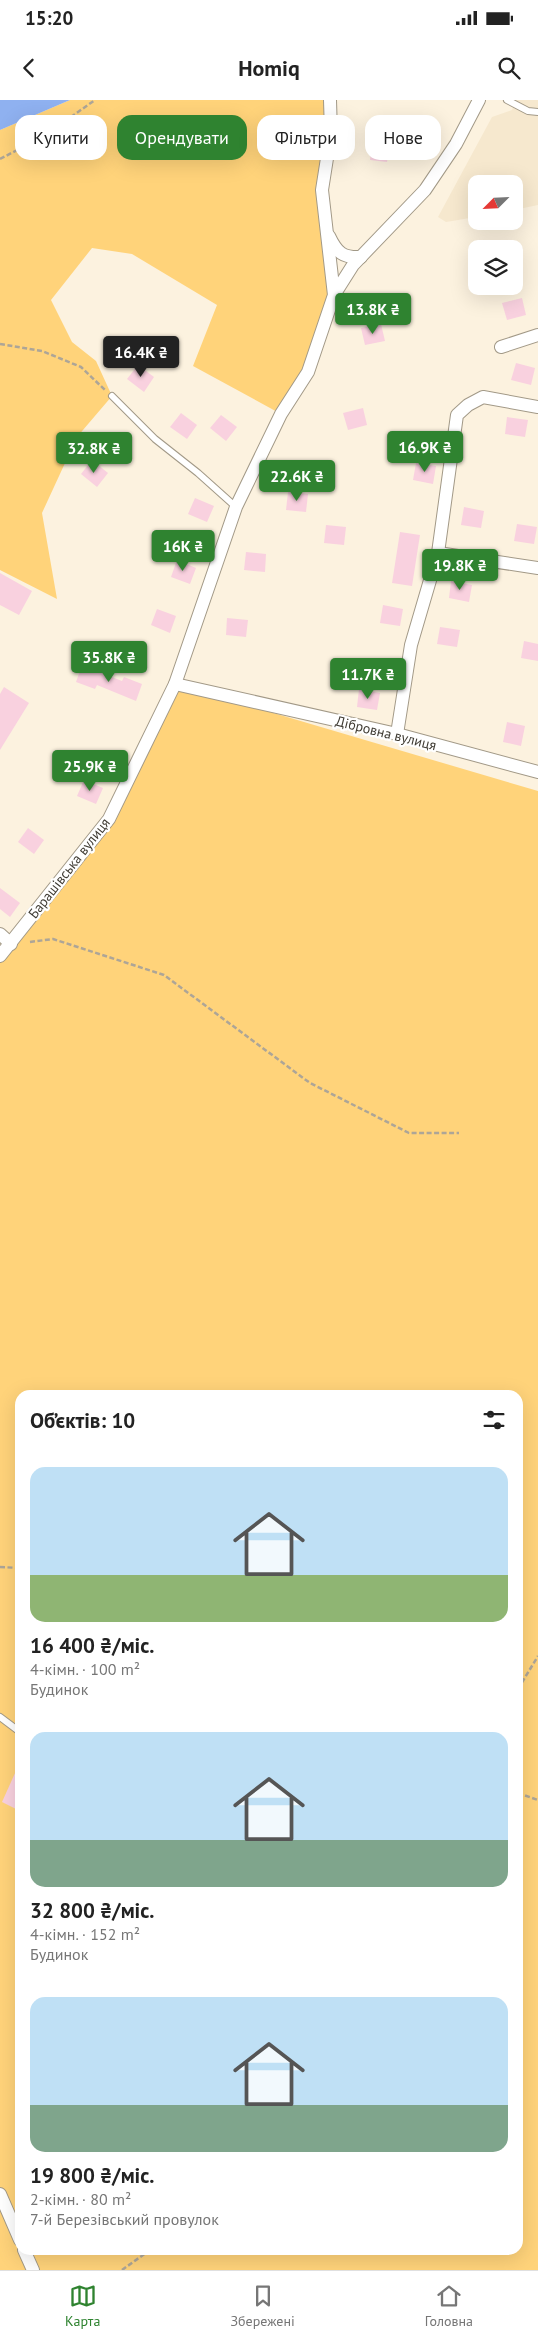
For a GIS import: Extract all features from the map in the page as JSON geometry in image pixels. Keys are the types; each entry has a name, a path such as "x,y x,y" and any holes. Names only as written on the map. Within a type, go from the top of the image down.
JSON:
{"street":[{"name":"Барашівська вулиця","path":"0,956 109,819 175,684 236,507 281,414 308,372 334,295 322,190 331,133 330,100"},
{"path":"334,295 361,257 426,190 456,144 479,100"},
{"path":"326,231 332,243 342,254 348,258 361,257"},
{"path":"501,347 538,335"},
{"path":"397,734 411,645 438,553 457,415 468,404 483,397 538,407"},
{"path":"438,553 538,568"},
{"name":"Дібровна вулиця","path":"175,684 397,734 538,772"},
{"path":"0,934 11,944"},
{"path":"0,2194 15,2228"},
{"path":"26,2255 33,2270"}],"lane":[{"path":"507,100 528,111 538,112"},
{"path":"112,396 155,439 198,473 236,507"},
{"path":"0,1717 15,1728"}],"path":[{"path":"0,159 44,136 95,100"},
{"path":"0,344 42,351 81,367 112,396"},
{"path":"11,944 53,939 164,975 310,1082 409,1133 459,1133"},
{"path":"0,1567 15,1568"},
{"path":"523,1681 538,1656"},
{"path":"523,1795 538,1800"},
{"path":"122,2270 143,2255"}],"shaded area":[{"path":"70,100 330,100 329,115 257,115 257,160 325,160 322,190 334,295 308,372 281,414 193,366 217,305 132,254 92,248 51,300 72,342 96,361 112,396 77,437 42,513 57,599 0,570 0,130 15,124 15,160 107,160 107,115 35,115"},
{"path":"516,100 538,100 538,205 523,208 523,175 468,175 468,218 446,222 438,217 492,117 512,110"},
{"path":"175,684 538,791 538,2270 0,2270 0,956 109,819"}],"water":[{"path":"0,100 70,100 35,115 15,115 15,124 0,130"}],"building":[{"path":"370,160 387,160 387,162"},
{"path":"522,298 526,315 507,320 502,303"},
{"path":"381,324 385,341 365,345 361,328"},
{"path":"516,363 535,368 531,385 511,380"},
{"path":"138,365 154,377 144,392 127,379"},
{"path":"363,408 367,425 348,430 343,413"},
{"path":"181,413 197,425 187,439 170,427"},
{"path":"221,415 237,427 226,441 210,428"},
{"path":"507,417 528,420 525,437 505,434"},
{"path":"92,460 108,473 97,487 81,474"},
{"path":"416,463 436,466 433,484 413,480"},
{"path":"269,469 289,471 288,489 267,487"},
{"path":"288,492 308,494 306,512 286,510"},
{"path":"195,498 214,506 207,522 188,514"},
{"path":"464,507 484,511 481,528 461,525"},
{"path":"517,524 537,527 534,544 514,541"},
{"path":"326,525 346,527 344,545 324,543"},
{"path":"400,532 420,535 412,586 392,583"},
{"path":"246,552 266,554 265,572 244,570"},
{"path":"177,560 196,568 190,584 171,577"},
{"path":"0,573 32,591 19,615 0,605"},
{"path":"451,581 472,585 469,602 449,598"},
{"path":"383,605 403,609 400,626 380,623"},
{"path":"157,609 176,616 170,633 151,625"},
{"path":"227,618 248,620 246,637 226,635"},
{"path":"440,627 460,630 457,647 437,644"},
{"path":"524,641 538,644 538,661 521,658"},
{"path":"82,665 122,681 124,677 142,684 136,701 97,685 95,689 76,682"},
{"path":"4,687 29,703 0,750 0,694"},
{"path":"359,689 380,693 377,710 357,707"},
{"path":"507,722 525,726 521,746 503,742"},
{"path":"84,780 103,788 96,804 77,796"},
{"path":"28,828 44,840 34,854 18,842"},
{"path":"0,888 20,903 10,917 0,909"},
{"path":"15,1773 15,1808 2,1802"}]}
